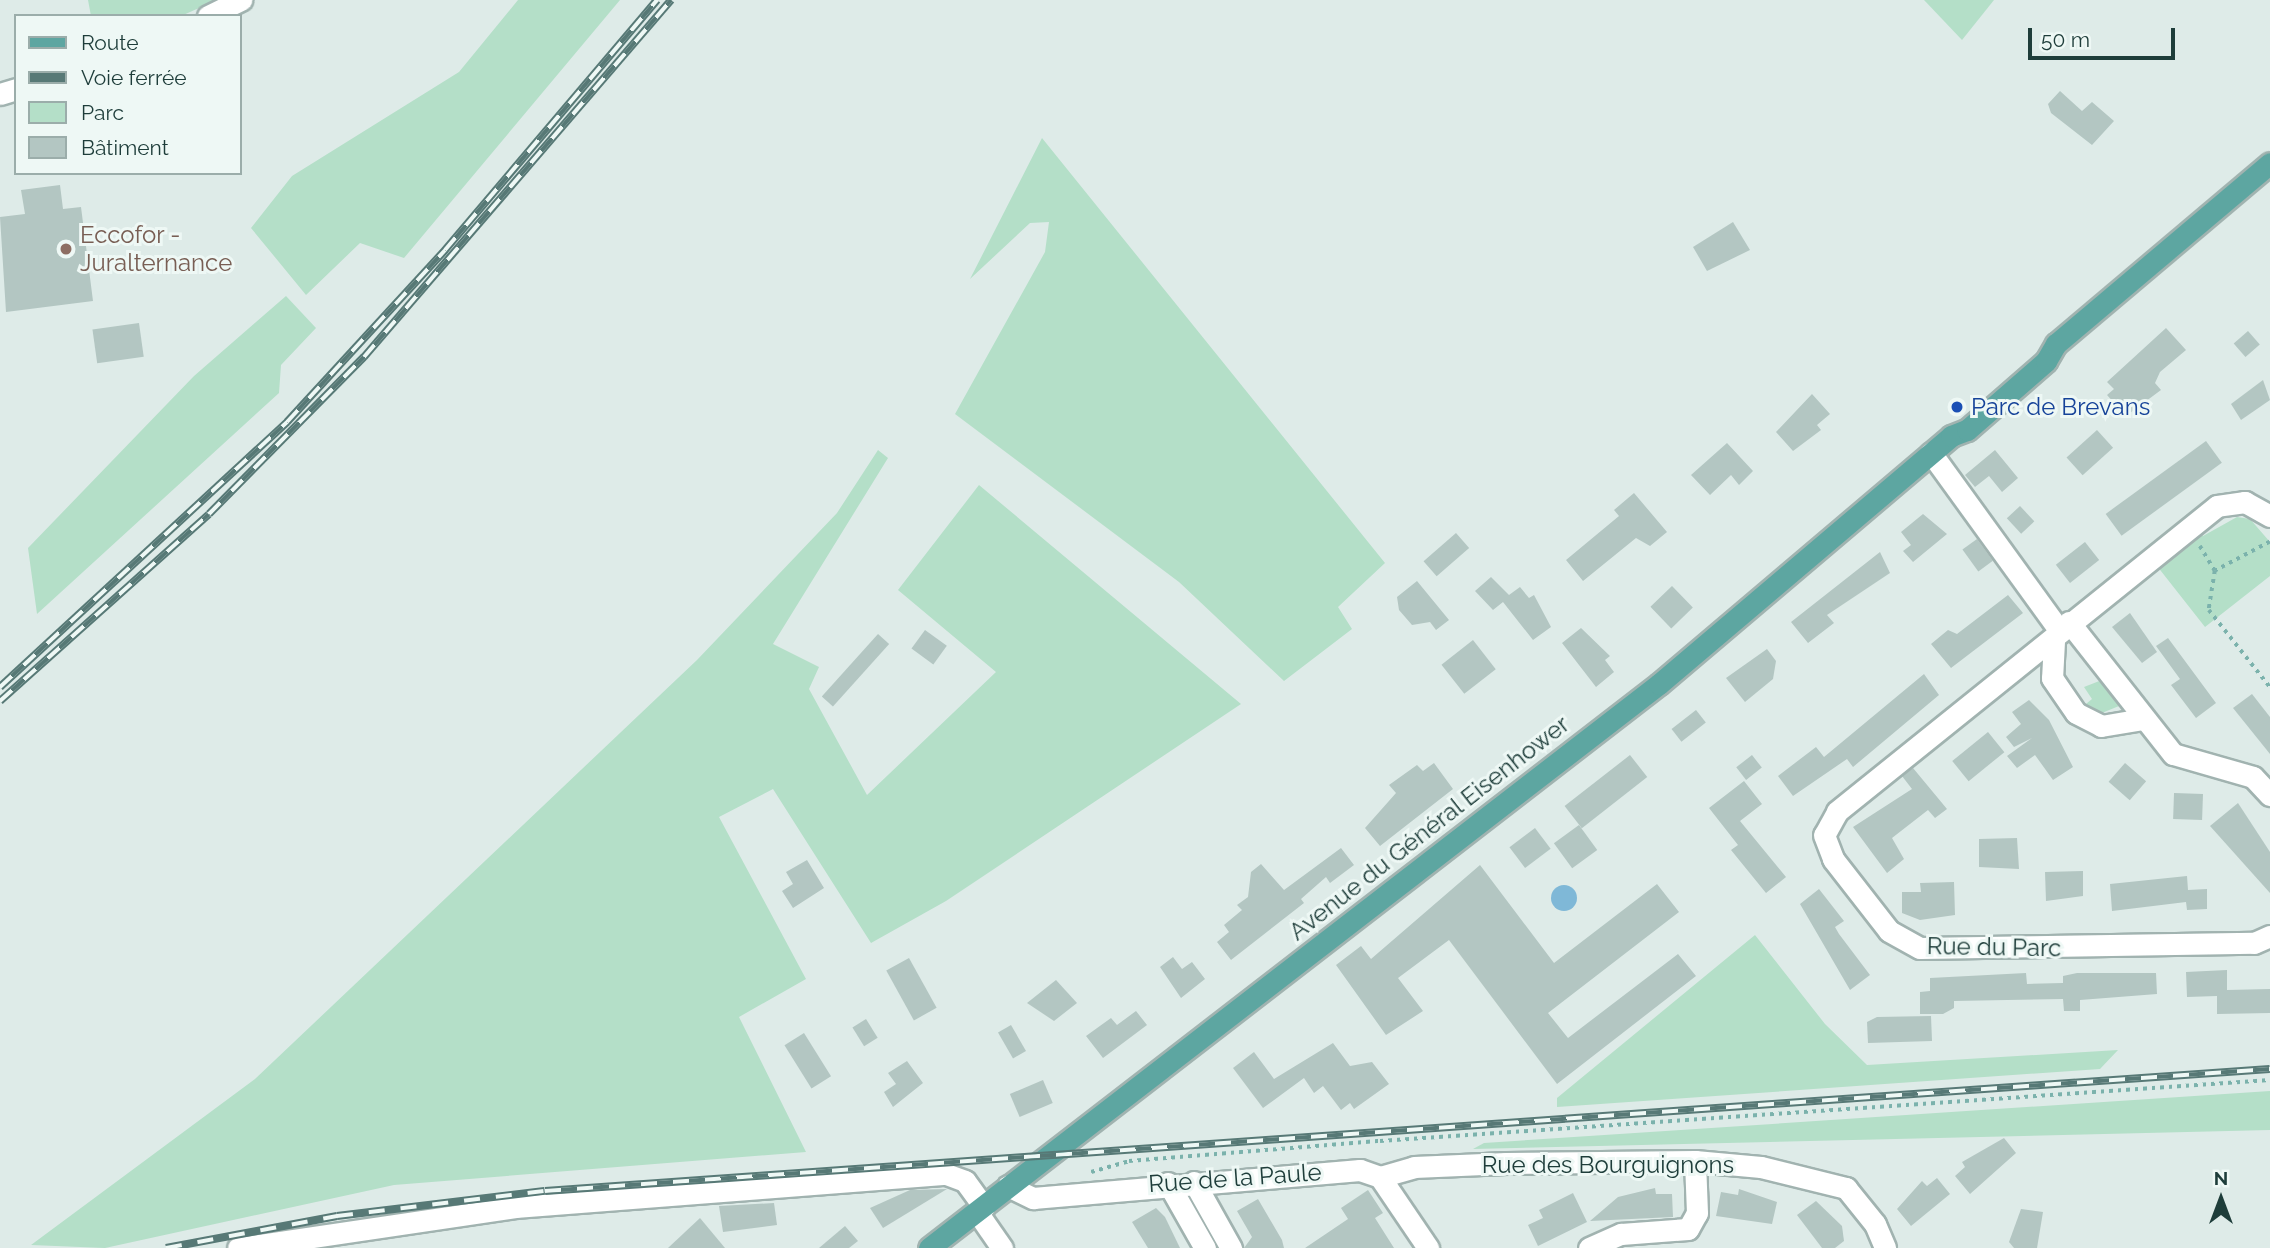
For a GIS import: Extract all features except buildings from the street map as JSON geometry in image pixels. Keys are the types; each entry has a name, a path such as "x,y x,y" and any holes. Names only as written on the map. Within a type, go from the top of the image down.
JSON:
{"main road":[{"name":"Avenue du Général Eisenhower","path":"929,1248 1659,684 1951,436 1958,420 2038,351 2056,344 2270,163"}],"street":[{"path":"212,14 241,0"},
{"path":"1931,453 2061,631 2185,762 2267,786"},
{"name":"Rue du Parc","path":"2270,516 2253,504 2225,502 2189,527 1837,812 1824,835 1833,859 1889,931 1930,950 2254,943 2270,936"},
{"path":"2061,631 2052,678 2086,722 2143,719"},
{"path":"1589,1248 1621,1234 1688,1229 1697,1213 1695,1161"},
{"name":"Rue des Bourguignons","path":"1380,1177 1414,1167 1695,1161 1833,1182 1856,1197 1885,1248"},
{"name":"Rue de la Paule","path":"1008,1186 1025,1199 1074,1190 1360,1170 1380,1177"},
{"path":"238,1248 515,1208 946,1174 965,1181 1002,1248"},
{"path":"1380,1177 1428,1248"},
{"path":"1194,1182 1231,1248"},
{"path":"1168,1183 1205,1248"}],"path":[{"path":"2189,527 2216,571 2209,610 2270,687"},
{"path":"2216,571 2270,542"},
{"path":"1074,1190 1093,1170 1129,1161 2270,1080"}],"green space":[{"path":"88,0 217,0 186,14 91,14"},
{"path":"518,0 620,0 404,258 360,243 306,295 251,228 292,176 459,72"},
{"path":"1924,0 1994,0 1962,40"},
{"path":"1042,138 1385,563 1338,607 1352,629 1284,681 1179,582 955,414 1045,252 1049,222 1030,223 970,279"},
{"path":"286,296 316,328 281,365 279,393 37,614 28,548 194,376"},
{"path":"878,450 888,458 773,644 819,667 809,689 867,795 996,672 898,590 979,485 1241,704 946,901 871,943 773,789 719,817 806,979 739,1017 806,1152 394,1185 105,1248 31,1245 255,1079 697,660 837,513"},
{"path":"2237,517 2250,519 2270,542 2270,576 2205,627 2157,566 2199,532 2203,536"},
{"path":"2107,678 2119,706 2097,715 2081,708 2092,699 2084,687"},
{"path":"1755,935 1825,1024 1867,1065 2118,1050 2100,1069 1557,1107 1557,1098"},
{"path":"2270,1091 2270,1130 1473,1149 1484,1143"}],"water":[{"path":"1564,885 1573,889 1577,898 1573,907 1564,911 1555,907 1551,898 1555,889"}],"railway":[{"path":"0,687 287,422 445,250 657,0"},
{"path":"0,701 209,514 364,357 671,0"},
{"path":"166,1248 337,1216 545,1191 2270,1069"}],"place":[{"name":"Eccofor - Juralternance","path":"66,249"},
{"name":"Parc de Brevans","path":"1957,407"}]}
